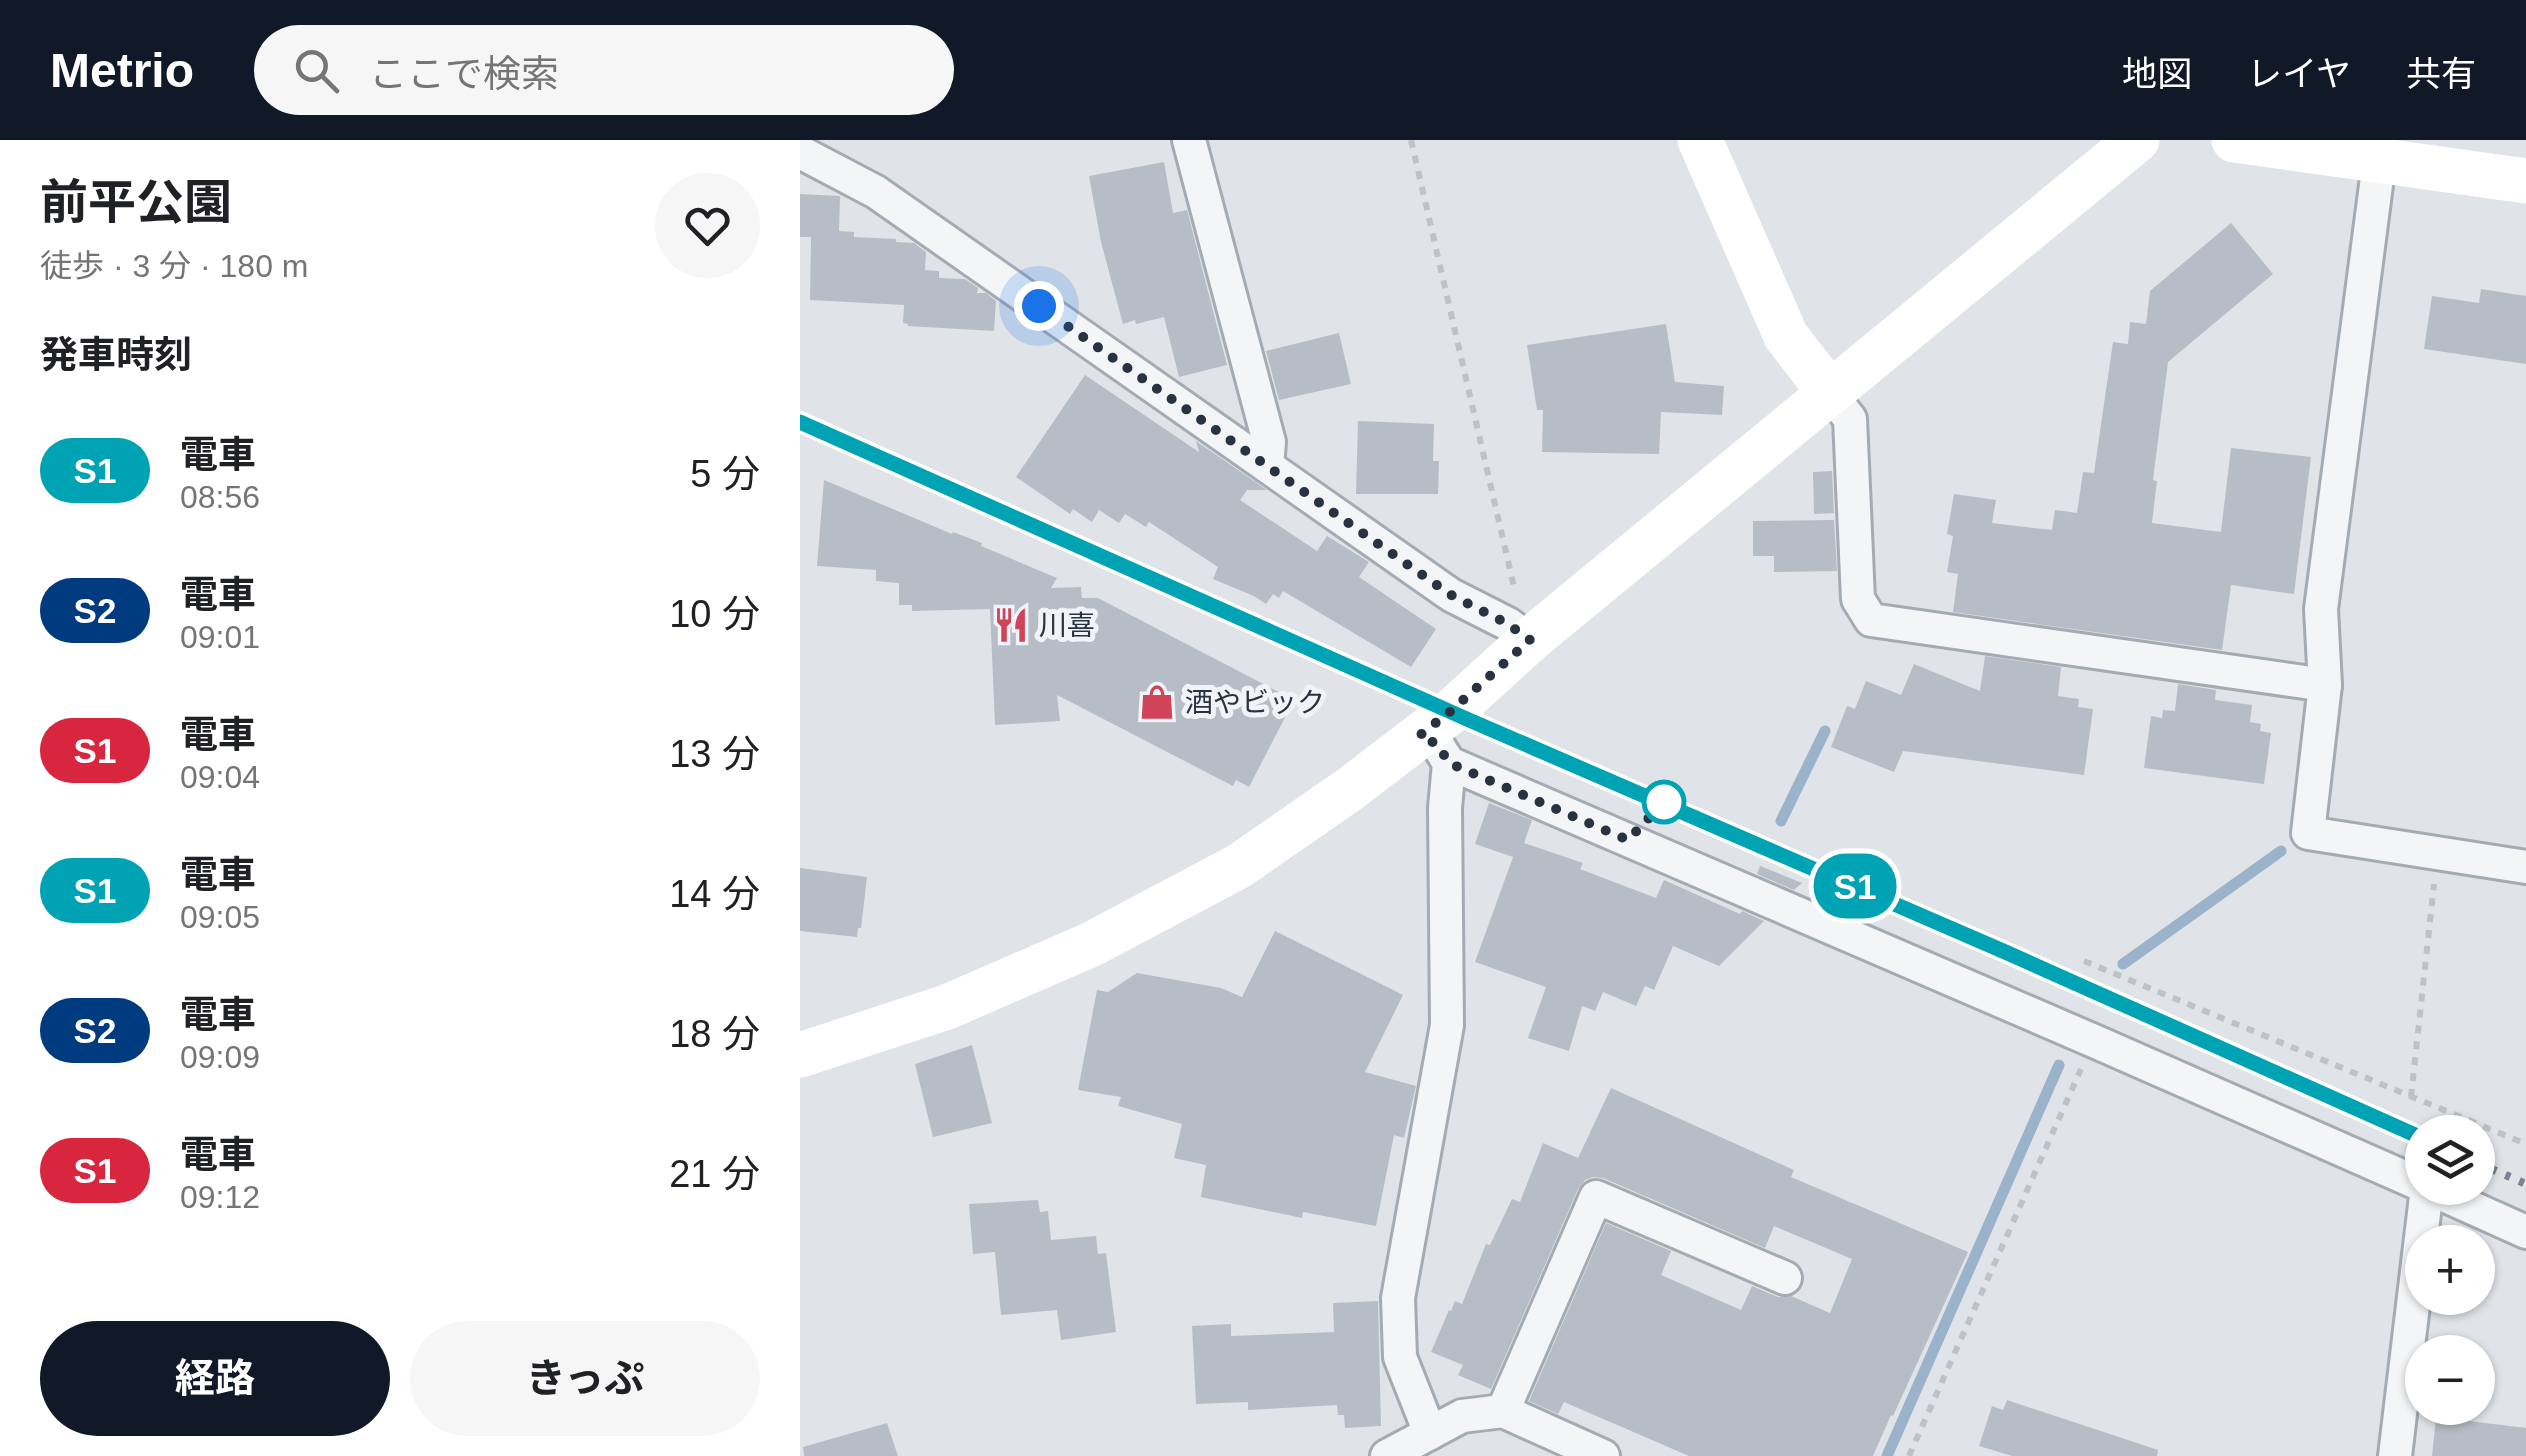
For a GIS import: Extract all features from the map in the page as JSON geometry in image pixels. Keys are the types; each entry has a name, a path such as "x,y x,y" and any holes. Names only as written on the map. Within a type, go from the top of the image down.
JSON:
{"street":[{"path":"1188,140 1269,442 1266,466"},
{"path":"1700,140 1786,336 1850,418 1858,600 1871,620 2325,686"},
{"path":"1430,1433 1400,1357 1398,1298 1447,1025 1445,808 1434,749 1452,710 1523,619 1830,393 2137,140"},
{"path":"2234,140 2526,181"},
{"path":"800,152 876,192 1451,595 1508,624 1523,619"},
{"path":"2379,162 2321,609 2325,686 2308,833 2526,866"},
{"path":"800,1055 947,1007 1108,935 1239,866 1350,789 1434,749 2405,1178"},
{"path":"1503,1412 1596,1197 1784,1278"},
{"path":"2395,1456 2424,1205"},
{"path":"2466,1205 2526,1232"},
{"path":"1387,1456 1462,1416 1503,1412 1603,1456"}],"path":[{"path":"1411,140 1523,619"},
{"path":"2411,1097 2437,854"},
{"path":"2084,961 2526,1144"},
{"path":"1909,1456 2094,1041"}],"building":[{"path":"1164,162 1173,213 1187,210 1227,365 1179,377 1164,317 1123,324 1101,242 1089,176"},
{"path":"800,194 840,196 839,231 854,232 854,237 914,243 926,252 925,270 939,271 939,278 965,279 978,288 977,293 986,293 996,301 994,331 908,326 903,323 904,305 810,300 811,237 800,237"},
{"path":"2231,223 2273,274 2168,362 2153,480 2157,481 2152,523 2221,532 2231,448 2311,457 2294,594 2231,585 2222,650 1953,612 1958,574 1947,572 1953,536 1947,534 1954,494 1996,500 1992,523 2052,530 2055,510 2077,513 2083,472 2094,473 2113,342 2128,344 2130,322 2146,324 2150,291"},
{"path":"2481,289 2526,296 2526,364 2424,349 2432,296 2479,303"},
{"path":"1666,324 1675,382 1724,386 1722,415 1661,412 1659,454 1542,452 1543,410 1537,410 1527,345"},
{"path":"1339,333 1351,384 1279,400 1266,351"},
{"path":"1085,375 1199,452 1196,441 1267,490 1247,490 1240,500 1317,551 1327,536 1369,562 1359,577 1436,629 1411,667 1283,591 1279,598 1273,594 1266,604 1213,579 1218,567 1149,522 1146,527 1125,514 1119,523 1099,510 1092,522 1073,509 1070,514 1016,477"},
{"path":"1358,421 1434,424 1433,461 1439,461 1438,494 1356,494"},
{"path":"1832,471 1834,513 1814,514 1813,472"},
{"path":"824,480 982,543 981,546 1057,578 1051,588 1081,587 1082,598 1098,598 1294,700 1249,787 1236,780 1233,786 1057,695 1060,721 995,725 990,609 912,611 912,605 899,605 899,583 876,581 876,570 817,566"},
{"path":"1834,520 1837,571 1774,572 1774,556 1753,556 1753,521"},
{"path":"1985,656 2061,667 2058,696 2079,699 2078,707 2093,709 2084,775 1903,751 1894,772 1831,747 1847,706 1855,709 1866,681 1901,695 1914,664 1980,691"},
{"path":"2178,684 2216,690 2215,700 2252,705 2250,722 2261,724 2260,731 2271,733 2264,784 2144,768 2151,716 2162,718 2163,710 2175,711"},
{"path":"1489,803 1532,820 1524,843 1583,863 1580,869 1656,898 1664,880 1764,921 1719,966 1673,946 1654,990 1645,986 1636,1006 1603,992 1595,1011 1582,1006 1569,1051 1528,1038 1546,987 1475,962 1513,857 1475,844"},
{"path":"1760,866 1802,883 1794,890 1757,874"},
{"path":"800,868 867,877 857,937 800,931"},
{"path":"1275,931 1403,995 1365,1072 1416,1086 1404,1138 1394,1135 1376,1226 1303,1212 1302,1218 1201,1197 1206,1165 1174,1158 1182,1124 1118,1106 1121,1097 1078,1090 1097,990 1108,992 1137,973 1221,988 1242,997"},
{"path":"972,1045 992,1123 933,1137 915,1064"},
{"path":"1611,1088 1794,1170 1791,1177 1968,1252 1873,1456 1689,1456 1564,1402 1558,1414 1529,1401 1606,1223 1671,1251 1661,1275 1741,1310 1752,1286 1778,1297 1791,1296 1830,1313 1852,1259 1774,1226 1765,1248 1603,1178 1585,1180 1578,1189 1491,1389 1458,1375 1463,1365 1431,1352 1449,1310 1455,1301 1462,1304 1486,1244 1490,1245 1512,1199 1520,1202 1543,1143 1578,1158"},
{"path":"1038,1200 1040,1212 1048,1211 1051,1240 1096,1236 1098,1254 1106,1253 1116,1332 1061,1340 1057,1310 1001,1315 995,1252 973,1254 969,1204"},
{"path":"1378,1301 1381,1426 1345,1428 1344,1415 1338,1415 1337,1405 1248,1410 1248,1402 1196,1404 1192,1326 1231,1324 1231,1336 1334,1332 1333,1303"},
{"path":"2007,1400 2158,1450 2157,1456 2012,1456 1979,1446 1992,1406 2003,1410"},
{"path":"887,1423 898,1456 804,1456 803,1447"},
{"path":"2435,1425 2526,1428 2526,1456 2432,1456"}],"waterway":[{"path":"1781,821 1825,731"},
{"path":"2123,964 2281,851"},
{"path":"1887,1456 2059,1065"}],"railway":[{"path":"800,422 2405,1130"},
{"path":"2495,1170 2526,1184"}],"train":[{"name":"S1","path":"800,422 2405,1130"}],"place":[{"name":"川喜","path":"1011,625"},
{"name":"酒やビック","path":"1157,702"}],"route":[{"path":"1039,306 1451,595 1508,624 1530,640 1419,736 1437,744 1449,763 1628,840 1664,802"}]}
